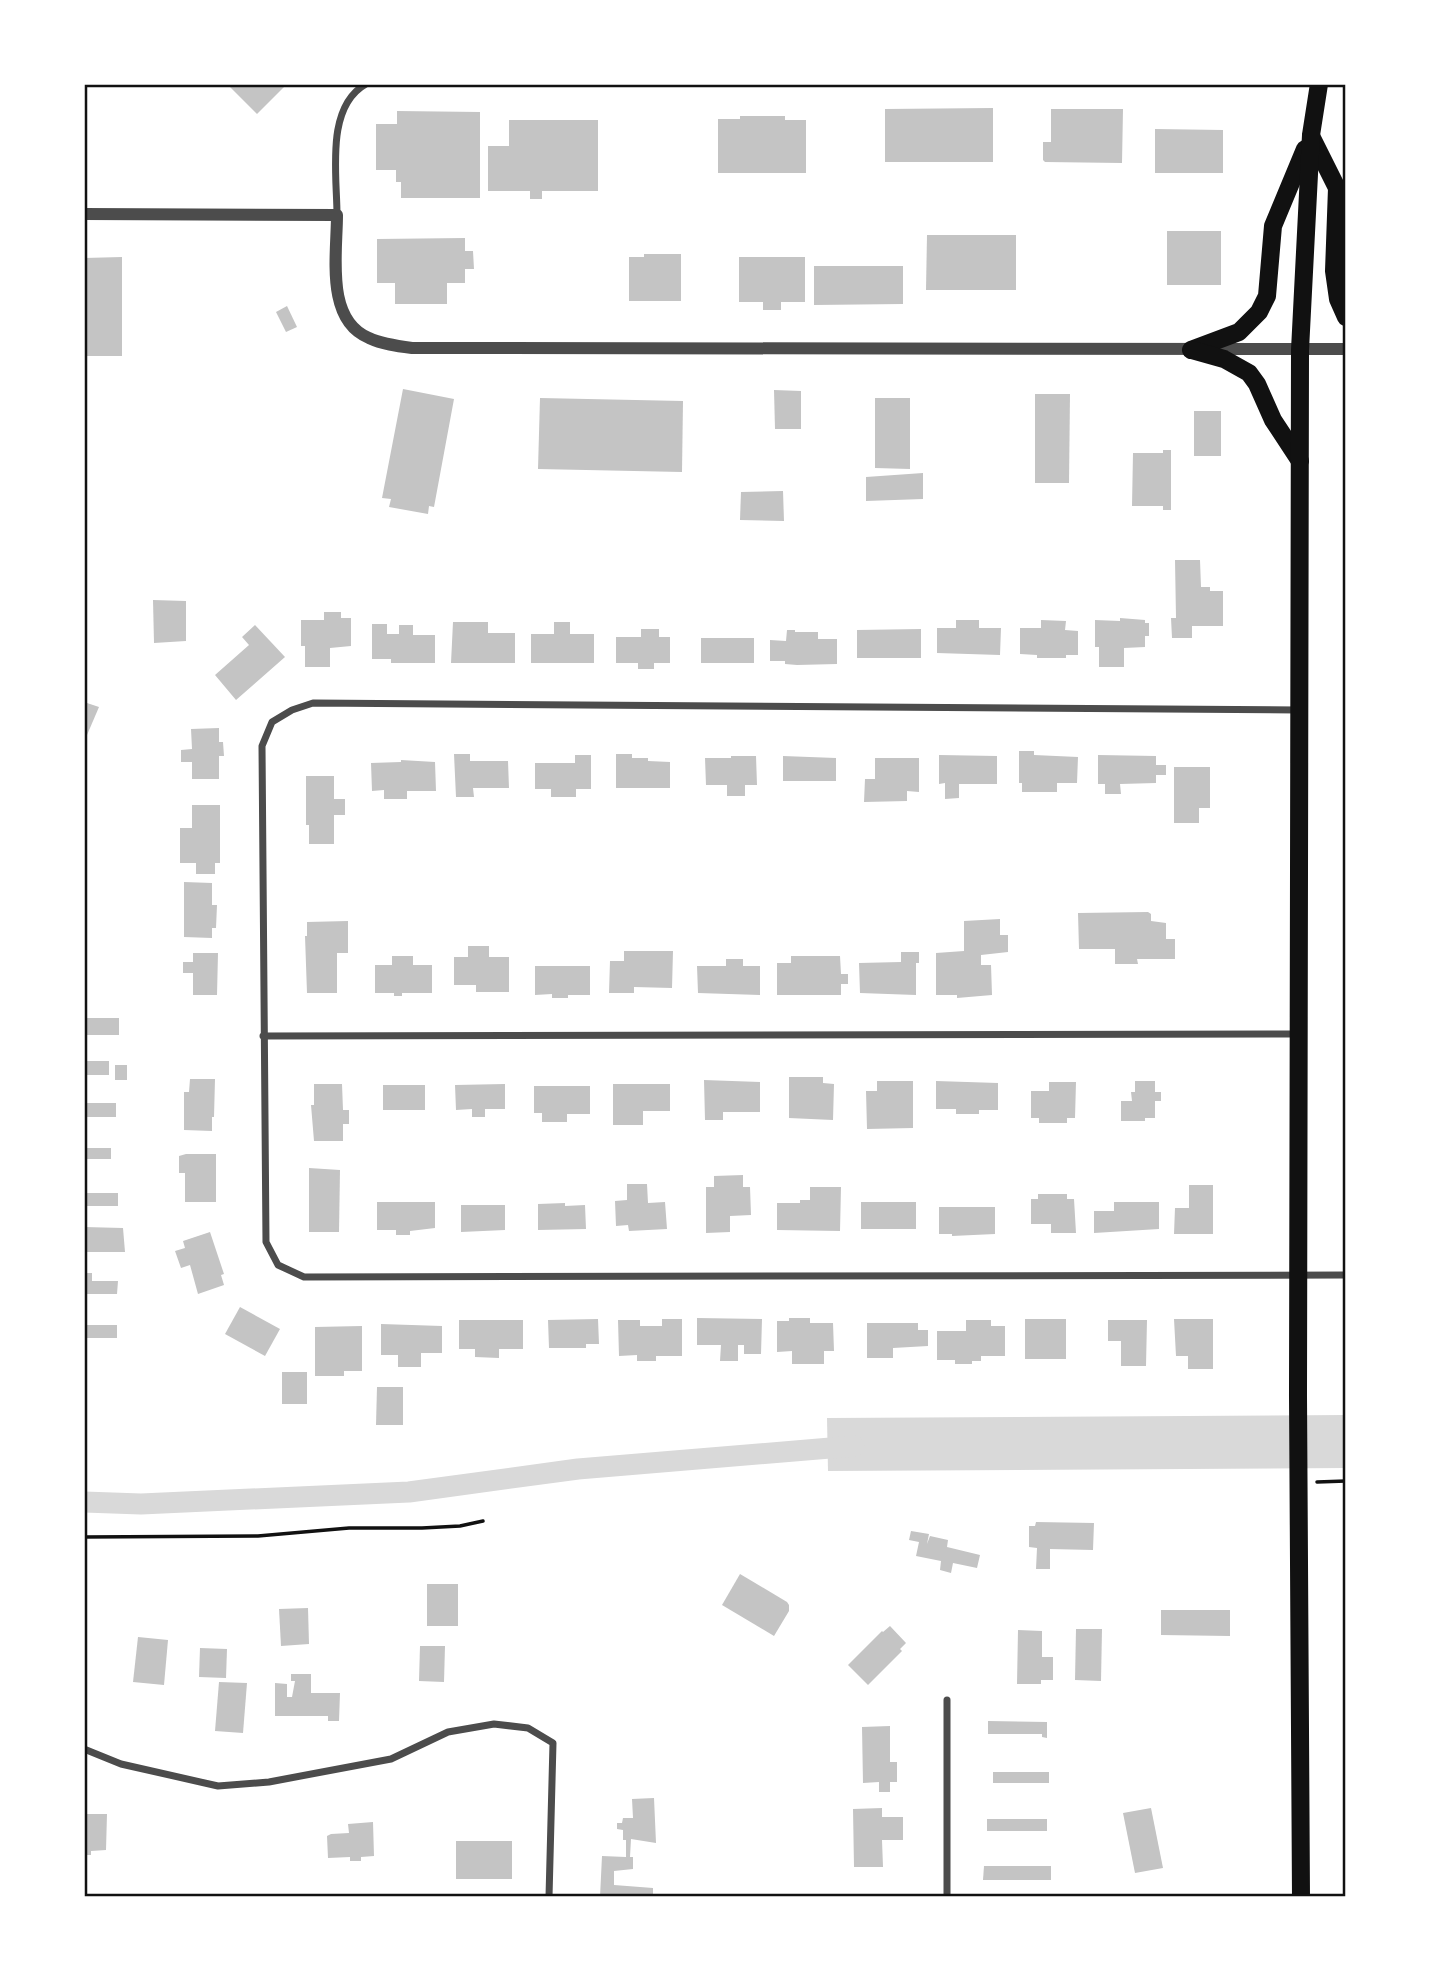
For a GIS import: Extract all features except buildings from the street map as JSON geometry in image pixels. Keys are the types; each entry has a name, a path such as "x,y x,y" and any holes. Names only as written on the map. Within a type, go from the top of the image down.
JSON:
{"main road":[{"path":"1301,1897 1298,1475 1300,351 1311,135 1319,84"},
{"path":"1311,135 1337,188 1334,271 1338,299 1346,317"},
{"path":"1191,350 1239,332 1259,312 1267,296 1273,226 1311,135"},
{"path":"1191,350 1224,359 1249,373 1257,384 1273,420 1300,461"}],"street":[{"path":"366,84 353,87 337,127 337,297 342,312 352,327 367,338 412,348 1346,349"},
{"path":"84,214 337,215"},
{"path":"1300,710 313,703 292,710 272,722 262,746 265,1242 278,1265 304,1277 1346,1275"},
{"path":"263,1036 1300,1034"},
{"path":"947,1700 947,1897"},
{"path":"84,1749 121,1764 218,1786 269,1782 391,1759 448,1732 494,1724 528,1728 554,1743 550,1897"}],"path":[{"path":"1339,1481 1346,1480"},
{"path":"84,1537 258,1536 349,1528 460,1526 483,1521"}],"shaded area":[{"path":"1346,1415 1346,1468 828,1471 827,1418"}],"waterway":[{"path":"84,1502 141,1504 409,1492 578,1469 854,1446"}]}
